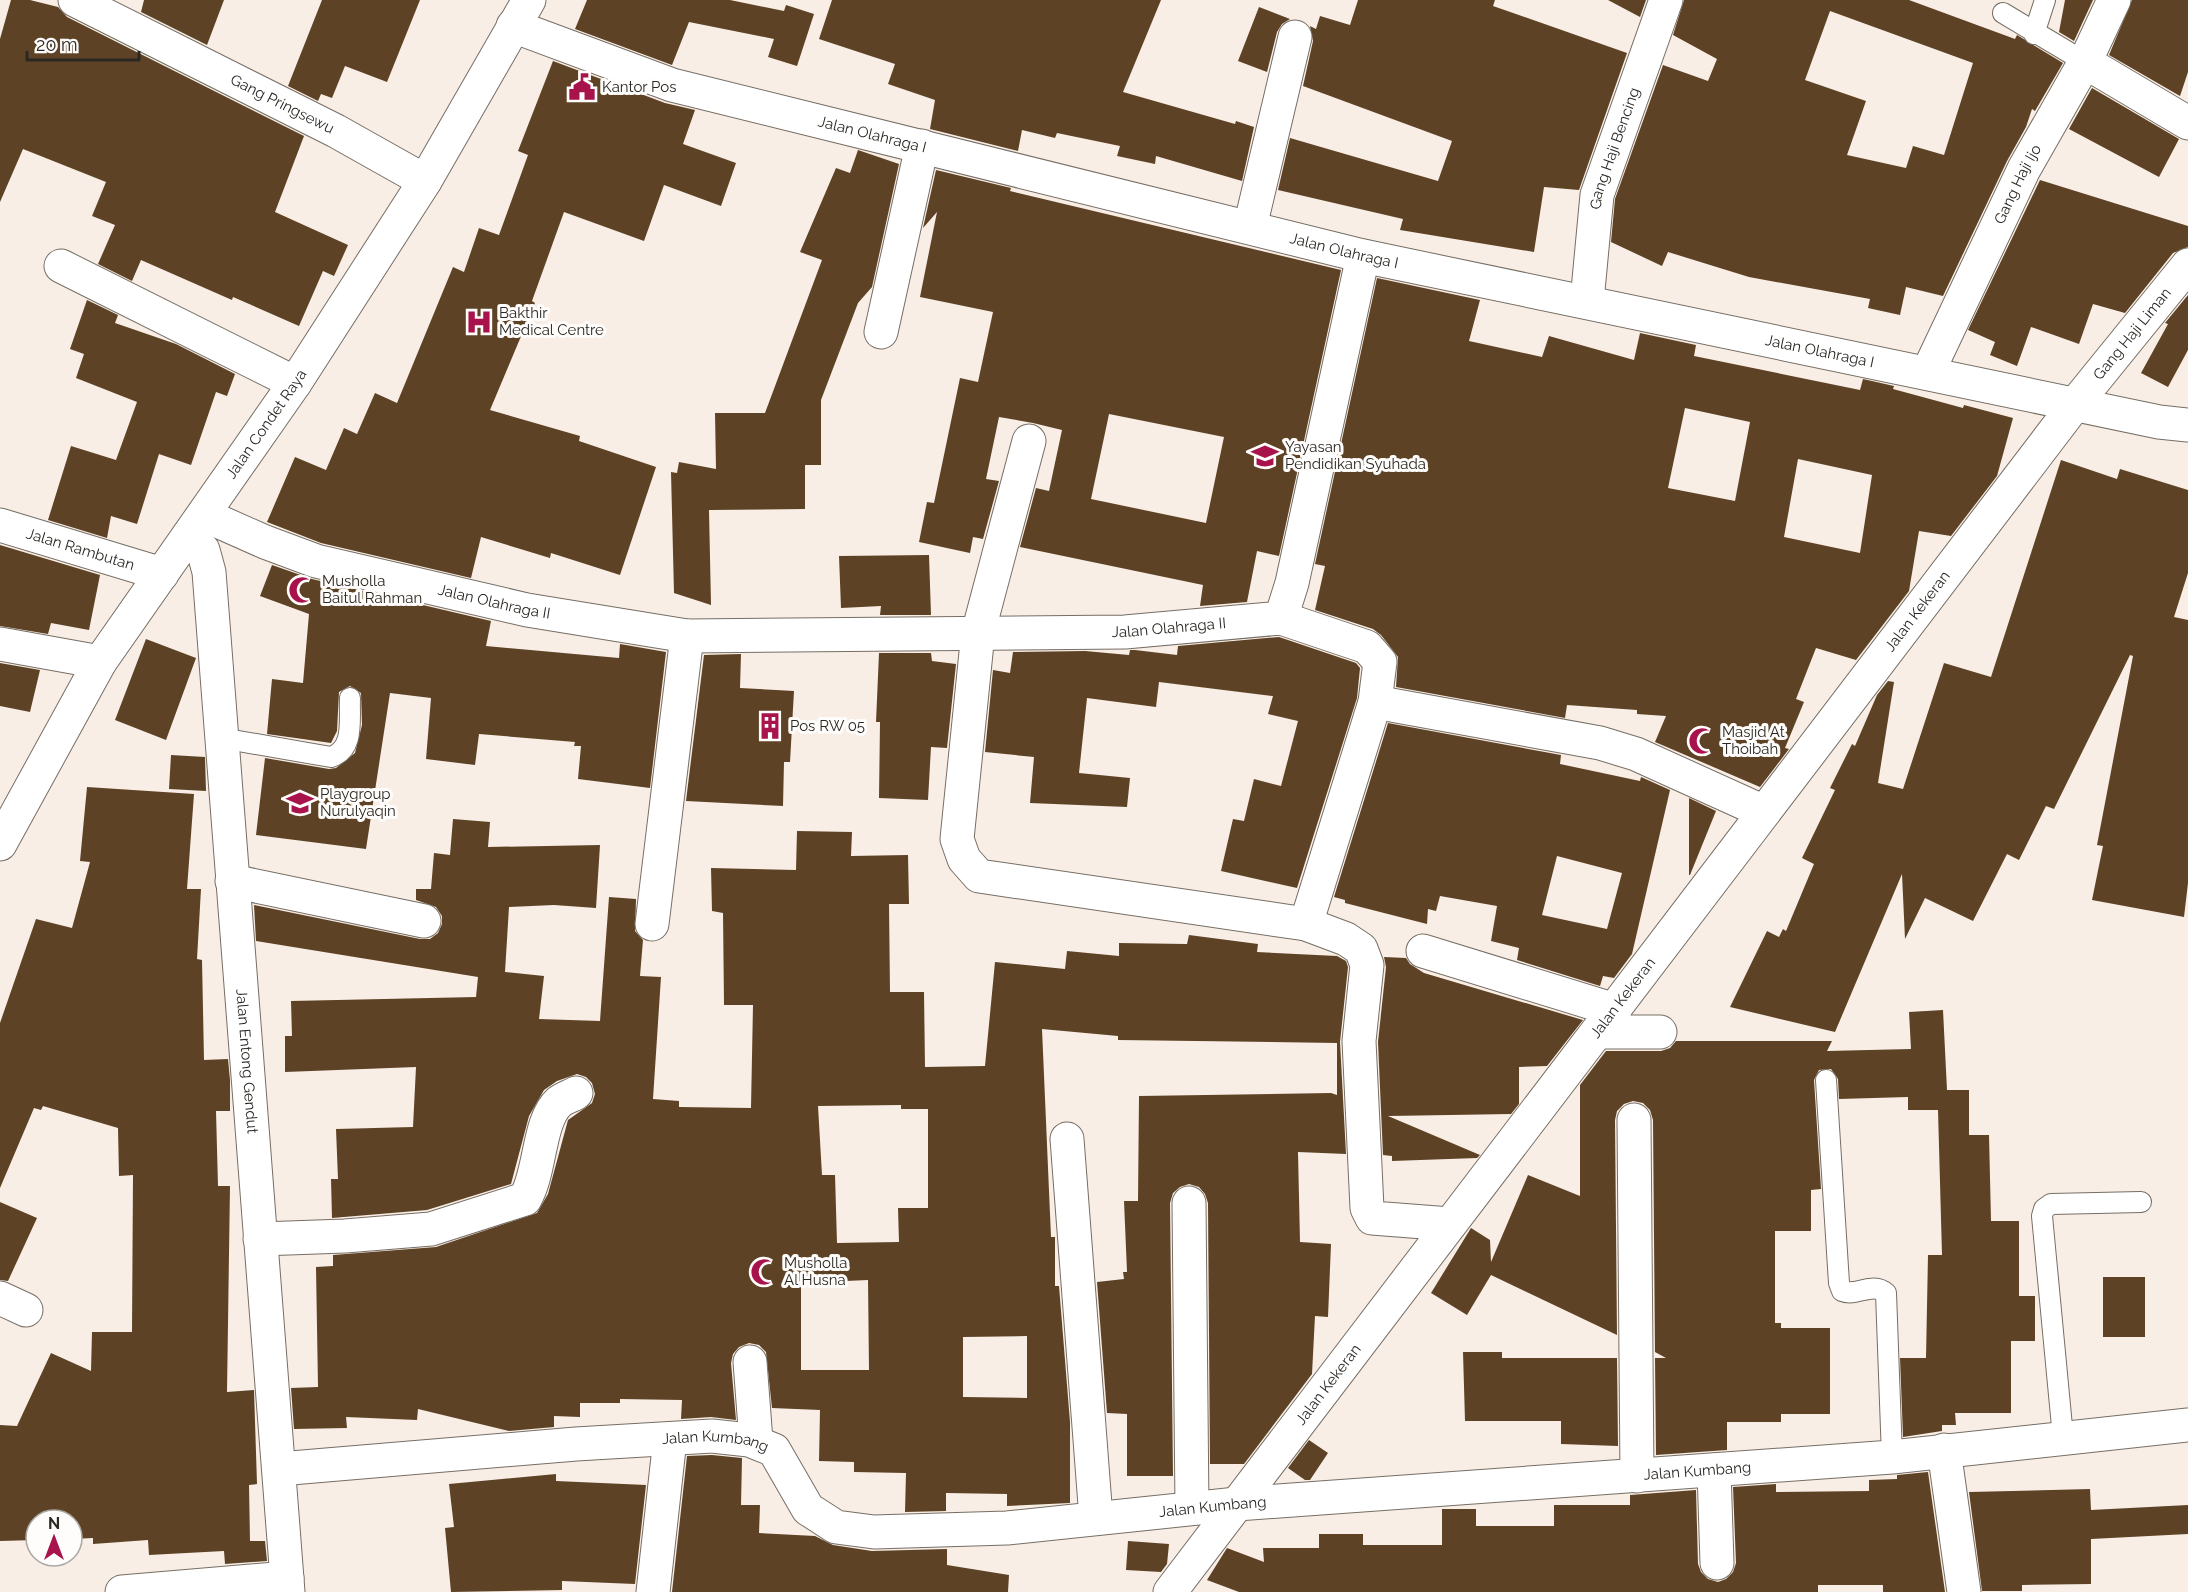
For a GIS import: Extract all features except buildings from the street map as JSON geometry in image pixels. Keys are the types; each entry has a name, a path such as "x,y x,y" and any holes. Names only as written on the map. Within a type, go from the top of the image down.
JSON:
{"street":[{"name":"Gang Pringsewu","path":"75,0 336,131 425,182"},
{"name":"Gang Haji Bencing","path":"1587,301 1596,195 1666,0"},
{"name":"Gang Haji Ijo","path":"1928,372 2024,169 2085,62 2114,0"},
{"name":"Jalan Condet Raya","path":"0,844 100,662 295,382 425,182 521,13"},
{"name":"Jalan Olahraga I","path":"521,13 672,85 1362,256 1928,372 2159,422 2188,425"},
{"path":"1250,227 1295,37"},
{"path":"2085,62 2186,116"},
{"path":"881,332 922,146"},
{"path":"1306,924 1375,702 1380,662 1367,647 1281,618 1292,583 1362,256"},
{"name":"Gang Haji Liman","path":"2076,403 2188,265"},
{"path":"61,266 295,382"},
{"name":"Jalan Kekeran","path":"1170,1592 2076,403"},
{"path":"1029,441 978,633 957,839 964,859 979,876 1306,924 1346,939 1361,949 1367,965 1359,1041 1367,1208 1372,1218 1450,1224"},
{"name":"Jalan Rambutan","path":"0,525 162,574"},
{"name":"Jalan Olahraga II","path":"197,525 265,542 316,561 527,610 687,636 1125,632 1281,618"},
{"name":"Jalan Entong Gendut","path":"197,525 209,572 288,1585"},
{"path":"652,924 687,636"},
{"path":"0,644 100,662"},
{"path":"1375,702 1600,743 1636,754 1764,813"},
{"path":"232,881 424,921"},
{"path":"1423,951 1607,1021 1660,1032"},
{"path":"260,1239 345,1236 432,1229 525,1198 532,1187 549,1117 560,1101 576,1093"},
{"path":"1634,1120 1637,1476"},
{"path":"1067,1139 1096,1518"},
{"path":"1189,1203 1192,1508"},
{"path":"750,1362 756,1441"},
{"name":"Jalan Kumbang","path":"279,1469 436,1454 712,1436 756,1441 774,1450 808,1509 836,1527 874,1532 996,1528 1237,1504 1892,1457 2188,1425"},
{"path":"653,1592 670,1438"},
{"path":"1944,1450 1964,1592"},
{"path":"1713,1470 1717,1563"},
{"path":"122,1592 288,1585"}],"lane":[{"path":"2034,34 2045,0"},
{"path":"2003,13 2034,34 2085,62"},
{"path":"221,738 331,758 342,754 348,746 350,698"},
{"path":"1826,1080 1839,1283 1842,1291 1848,1294 1874,1288 1886,1293 1892,1457"},
{"path":"2063,1437 2042,1216 2044,1209 2052,1204 2141,1202"}],"place":[{"name":"Kantor Pos","path":"582,87"},
{"name":"Bakthir Medical Centre","path":"479,322"},
{"name":"Yayasan Pendidikan Syuhada","path":"1265,456"},
{"name":"Musholla Baitul Rahman","path":"302,590"},
{"name":"Pos RW 05","path":"770,726"},
{"name":"Masjid At Thoibah","path":"1702,741"},
{"name":"Playgroup Nurulyaqin","path":"300,803"},
{"name":"Musholla Al Husna","path":"764,1272"}]}
